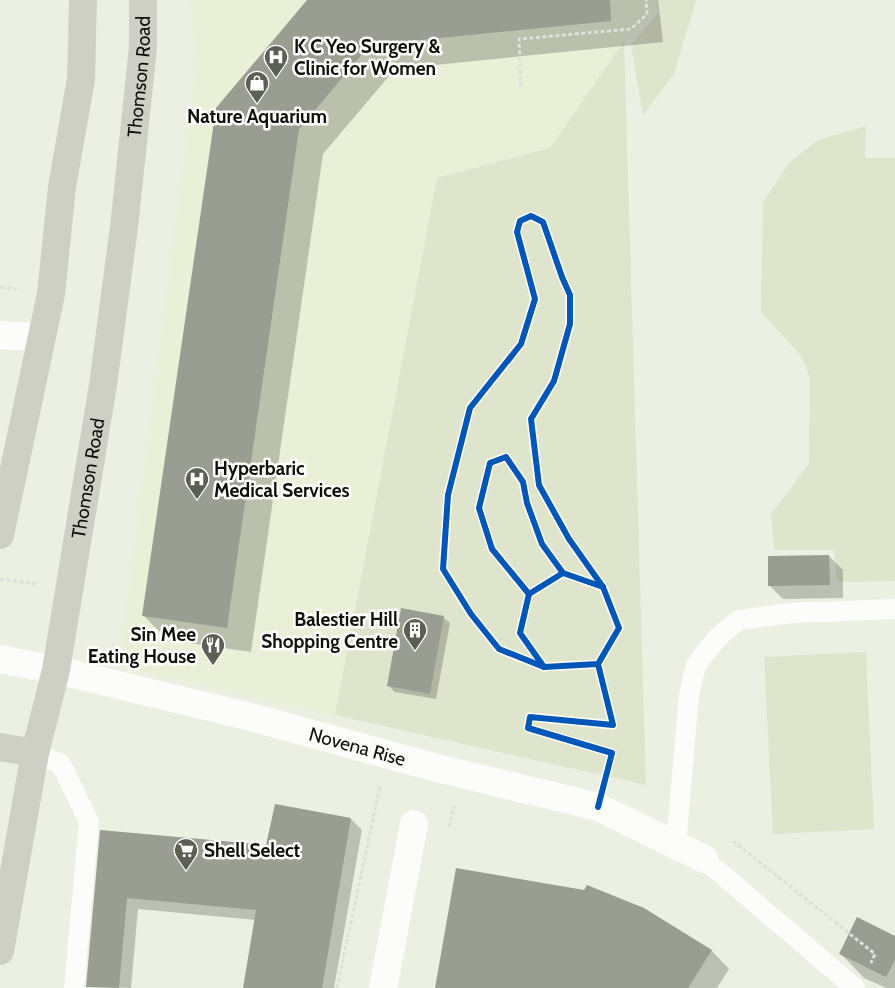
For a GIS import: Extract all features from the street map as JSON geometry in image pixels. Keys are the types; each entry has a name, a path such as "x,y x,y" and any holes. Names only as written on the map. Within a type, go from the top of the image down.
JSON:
{"main road":[{"path":"0,534 7,463 51,294 62,187 81,80 83,0"},
{"name":"Thomson Road","path":"0,951 35,753 56,670 103,385 123,237 143,47 143,0"},
{"path":"0,747 35,753"}],"street":[{"path":"0,335 40,337"},
{"name":"Novena Rise","path":"0,659 56,670 598,807 704,859"},
{"path":"382,988 414,824"}],"lane":[{"path":"676,844 689,695 696,665 718,638 739,620 791,613 895,609"},
{"path":"35,753 61,764 89,822 74,988"},
{"path":"704,859 855,988"}],"path":[{"path":"521,87 519,39 631,29 647,14 646,0"},
{"path":"337,988 381,781"},
{"path":"727,836 875,954 869,971"}],"shaded area":[{"name":"Balestier Hill Shopping Centre","path":"190,0 665,0 624,41 550,148 437,178 335,715 119,666 196,63"},
{"path":"657,0 696,0 674,74 643,115 631,45 658,13"},
{"path":"624,41 646,785 335,715 437,178 550,148"},
{"path":"866,126 865,158 895,158 895,581 837,582 834,550 774,550 771,514 809,464 810,378 802,357 761,312 763,203 788,164 818,140"},
{"path":"866,652 874,829 773,834 764,657"}],"building":[{"path":"307,0 610,0 611,21 370,45 299,129 227,628 142,616 216,108"},
{"path":"829,555 830,585 768,586 768,556"},
{"name":"Balestier Hill Shopping Centre","path":"401,608 444,616 430,694 387,686"},
{"path":"275,804 351,818 322,988 243,988 256,910 127,898 119,988 86,987 100,830 266,845"},
{"path":"456,868 584,890 587,885 644,908 712,950 688,988 435,988"},
{"path":"857,917 895,936 895,960 886,977 839,954"}],"cycle path":[{"path":"598,664 544,667 499,649 471,614 443,569 448,495 470,408 521,344 535,299 517,232 520,221 531,216 543,222 570,295 570,324 554,381 531,419 539,485 569,539 603,587 619,628 598,664 613,725 530,717 528,728 612,753 598,807"},
{"path":"529,594 492,549 479,508 490,463 506,457 523,482 527,503 542,544 563,573"},
{"path":"544,667 520,633 529,594 563,573 603,587"}],"place":[{"name":"K C Yeo Surgery & Clinic for Women","path":"276,78"},
{"name":"Nature Aquarium","path":"257,104"},
{"name":"Hyperbaric Medical Services","path":"197,500"},
{"name":"Balestier Hill Shopping Centre","path":"415,651"},
{"name":"Sin Mee Eating House","path":"213,666"},
{"name":"Shell Select","path":"186,871"}]}
